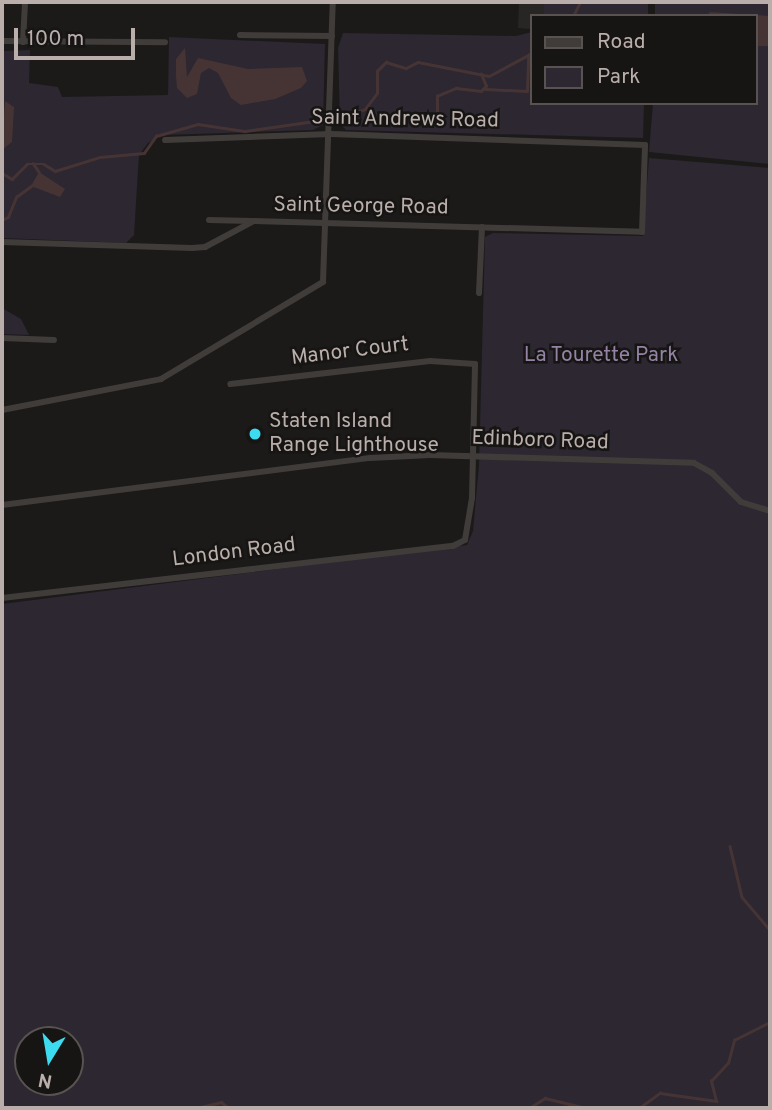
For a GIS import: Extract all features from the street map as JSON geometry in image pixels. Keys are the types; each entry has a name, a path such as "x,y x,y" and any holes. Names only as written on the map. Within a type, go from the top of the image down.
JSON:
{"street":[{"path":"23,42 25,2"},
{"path":"2,410 143,384 193,363 265,315 318,288 324,277 331,134 333,2"},
{"path":"240,35 332,36"},
{"path":"2,41 165,42"},
{"name":"Saint Andrews Road","path":"165,140 331,134 645,145 642,232"},
{"path":"209,220 254,221"},
{"name":"Saint George Road","path":"2,242 205,247 254,221 642,232"},
{"path":"479,293 482,227"},
{"path":"2,338 54,340"},
{"name":"Manor Court","path":"230,384 430,360 475,364 472,456"},
{"name":"Edinboro Road","path":"2,505 370,458 472,456 694,463 715,475 741,502 770,511"},
{"name":"London Road","path":"2,598 453,546 466,536 472,456"}],"shaded area":[{"path":"519,2 544,2 544,14 530,14 530,29 518,28"},
{"path":"710,12 740,14 708,14"},
{"path":"758,15 770,16 770,46 758,46"},
{"path":"185,48 187,77 198,58 248,69 302,67 307,81 301,88 275,99 241,105 231,98 218,73 209,68 201,73 197,94 187,98 177,88 176,76 176,59"},
{"path":"5,101 14,107 12,142 2,150"},
{"path":"39,172 65,189 60,197 31,186"}],"green space":[{"path":"544,2 648,2 648,14 544,14"},
{"path":"655,2 770,2 770,164 649,152 653,105 758,105 758,14 655,14"},
{"path":"530,32 530,105 644,105 643,138 346,130 340,123 338,48 343,33 516,36"},
{"path":"169,37 325,44 323,125 313,130 162,135 148,143 139,155 134,235 126,243 2,238 3,51 30,50 29,83 58,87 62,97 168,95"},
{"name":"La Tourette Park","path":"649,158 770,168 770,1108 2,1108 2,604 467,545 473,531 479,465 485,237 493,233 643,236"},
{"path":"2,308 21,319 29,335 2,334"}],"waterway":[{"path":"574,14 580,2"},
{"path":"341,117 365,109 377,93 377,71 386,62 406,68 418,62 489,76 530,54"},
{"path":"485,89 527,91 528,55"},
{"path":"437,115 437,96 456,88 481,91 486,86 481,74"},
{"path":"2,173 12,179 27,164 44,164 55,171 100,157 144,153 156,136 198,124 245,131 321,120"},
{"path":"33,163 39,172"},
{"path":"2,220 8,217 16,197 31,186"},
{"path":"730,846 742,897 770,930"},
{"path":"639,1108 660,1093 716,1101 711,1081 728,1063 734,1040 770,1022"},
{"path":"529,1108 545,1098 586,1108"},
{"path":"196,1108 221,1102 229,1108"}],"place":[{"name":"Staten Island Range Lighthouse","path":"255,434"}]}
